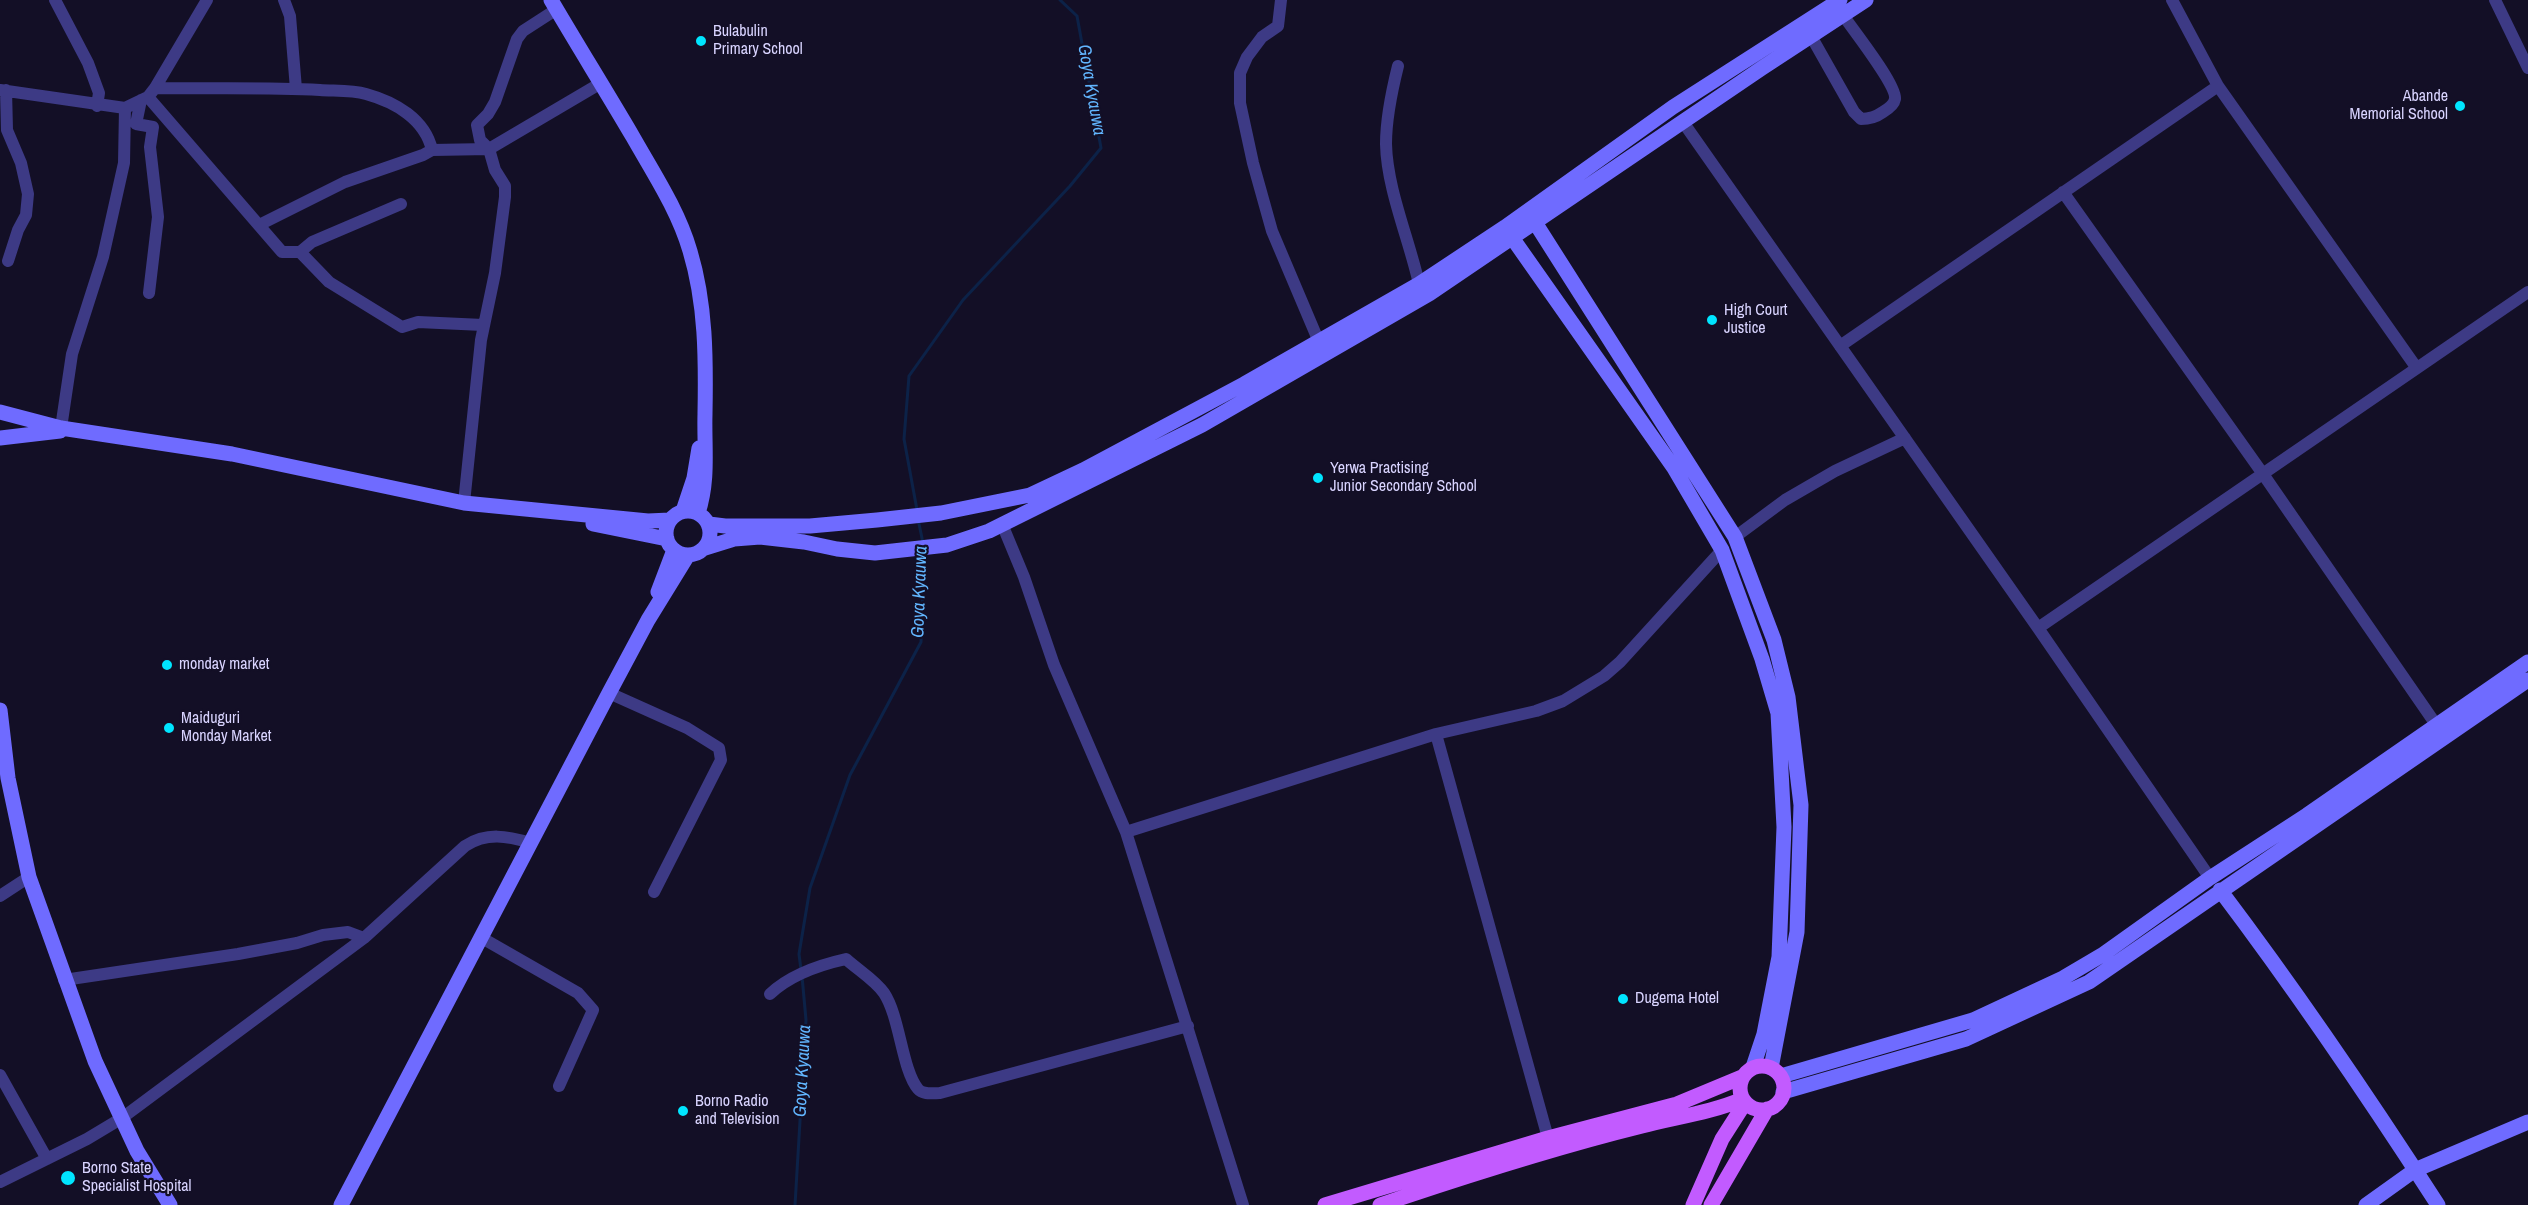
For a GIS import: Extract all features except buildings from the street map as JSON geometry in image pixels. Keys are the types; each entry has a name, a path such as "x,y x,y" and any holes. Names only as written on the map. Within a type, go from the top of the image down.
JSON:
{"main road":[{"path":"561,513 698,553 705,548 734,539 760,537 875,553 947,545 1002,524 1136,459 1249,399 1429,294 1673,107 1842,8 1866,0"},
{"path":"341,1205 648,620 676,548 667,529 690,517 704,494 707,464 706,354 699,289 690,251 678,217 660,184 554,5"},
{"path":"1531,216 1683,122 1811,36 1842,8"},
{"path":"1531,216 1735,537 1774,640 1788,697 1801,806 1797,932 1776,1072 1783,1092 1779,1101 1767,1109 1711,1205"},
{"path":"0,412 65,429 232,454 464,503 648,521 690,517 725,526 810,526 941,513 1030,495 1092,465 1319,342 1508,232"},
{"path":"1508,232 1674,468 1722,550 1762,659 1778,713 1784,827 1779,957 1764,1034 1740,1084 1744,1101 1752,1108 1767,1109"},
{"path":"0,412 4,423 0,438 65,429"},
{"path":"690,517 710,537 705,548"},
{"path":"1325,1205 1548,1138 1677,1104 1759,1065 1776,1072 1954,1026 2031,994 2102,955 2210,878 2307,815 2528,662"},
{"path":"1783,1092 1966,1039 2089,982 2528,680"},
{"path":"0,710 8,778 29,877 64,980 95,1061 137,1151 170,1205"},
{"path":"2220,890 2266,951 2438,1205"},
{"path":"1380,1205 1517,1160 1744,1101"},
{"path":"1693,1205 1722,1139 1744,1101"},
{"path":"1702,1113 1714,1117 1720,1126 1722,1139"},
{"path":"2366,1205 2415,1170 2528,1122"}],"street":[{"path":"55,0 88,63 99,93 97,106"},
{"path":"149,293 158,217 150,147 153,127 136,124 148,96 207,0"},
{"path":"284,0 290,16 296,89"},
{"path":"1281,0 1278,26 1262,37 1240,73 1240,103 1253,163 1272,231 1319,342"},
{"path":"2172,0 2218,86 2416,367"},
{"path":"2495,0 2528,68"},
{"path":"464,503 483,325 495,273 505,197 505,186 495,170 489,148 480,140 477,125 488,114 495,102 516,39 554,5"},
{"path":"1811,36 1854,112 1861,119 1879,115 1891,106 1895,100 1895,93 1842,8"},
{"path":"1398,66 1386,142 1390,180 1419,284"},
{"path":"259,225 345,182 432,150 489,148 601,83"},
{"path":"1840,346 2218,86"},
{"path":"8,261 18,230 26,215 28,194 21,163 7,130 3,90 97,106 125,108 148,96 296,89 363,93 399,107 418,122 429,139 432,150"},
{"path":"148,96 259,225 269,240 282,252 300,252 312,242 401,204"},
{"path":"65,429 72,354 103,257 124,163 125,108"},
{"path":"1683,122 2038,628 2210,878"},
{"path":"2063,192 2263,474 2437,726"},
{"path":"300,252 329,282 402,327 418,322 483,325"},
{"path":"2038,628 2528,292"},
{"path":"1735,537 1785,500 1835,471 1905,438"},
{"path":"1002,524 1024,577 1054,665 1126,831 1243,1205"},
{"path":"1126,831 1436,734 1536,711 1563,701 1604,676 1620,662 1722,550"},
{"path":"609,693 687,728 719,748 721,753 721,760 654,892"},
{"path":"1436,734 1548,1138"},
{"path":"0,1182 122,1118 364,938 465,846 479,837 513,838 531,843"},
{"path":"0,896 29,877"},
{"path":"64,980 238,954 297,943 323,935 348,932 364,938"},
{"path":"482,938 578,993 593,1010 559,1086"},
{"path":"770,994 780,984 823,964 846,959 884,993 895,1018 909,1068 918,1088 923,1093 940,1093 1188,1026"},
{"path":"0,1075 47,1159"}],"waterway":[{"name":"Goya Kyauwa","path":"917,510 904,439 909,376 963,300 1070,186 1101,148 1077,16 1060,0"},
{"name":"Goya Kyauwa","path":"918,519 923,543"},
{"name":"Goya Kyauwa","path":"801,970 799,954 810,888 850,775 921,642 924,552"},
{"name":"Goya Kyauwa","path":"795,1205 806,1020 802,976"}],"place":[{"name":"Bulabulin Primary School","path":"701,41"},
{"name":"Abande Memorial School","path":"2460,106"},
{"name":"High Court Justice","path":"1712,320"},
{"name":"Yerwa Practising Junior Secondary School","path":"1318,478"},
{"name":"monday market","path":"167,665"},
{"name":"Maiduguri Monday Market","path":"169,728"},
{"name":"Dugema Hotel","path":"1623,999"},
{"name":"Borno Radio and Television","path":"683,1111"},
{"name":"Borno State Specialist Hospital","path":"68,1178"}]}
